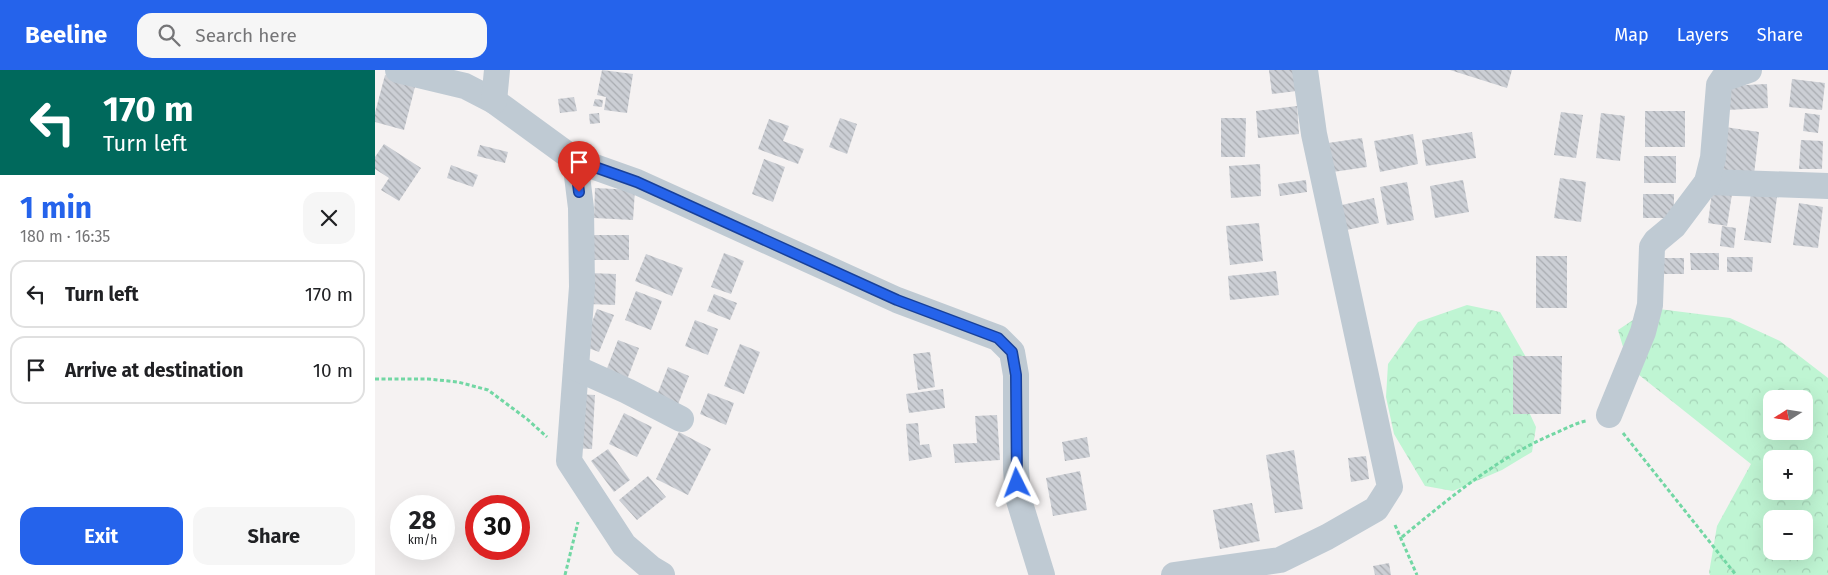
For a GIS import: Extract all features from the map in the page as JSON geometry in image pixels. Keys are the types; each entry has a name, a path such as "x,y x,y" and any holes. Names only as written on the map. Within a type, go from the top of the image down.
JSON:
{"street":[{"path":"398,70 465,86 494,102 575,160 637,182 897,300 998,338 1012,352 1016,375 1016,469 1018,497 1042,575"},
{"path":"494,102 497,70"},
{"path":"1174,575 1280,560 1327,537 1376,509 1390,487 1314,134 1305,70"},
{"path":"1609,415 1643,332 1650,305 1652,247 1655,241 1675,226 1707,182 1713,158 1719,85 1723,80 1749,70"},
{"path":"575,160 581,208 582,287 569,462 624,546 661,575"},
{"path":"1707,182 1828,186"},
{"path":"576,368 681,419"}],"path":[{"path":"375,379 427,379 458,382 488,390 527,419 558,448 569,462"},
{"path":"1417,575 1402,537 1485,472 1519,450 1582,422 1609,415 1736,575"},
{"path":"565,575 587,487"}],"green space":[{"path":"1467,305 1500,312 1527,359 1522,397 1536,427 1532,452 1502,470 1453,491 1425,486 1394,434 1386,397 1388,364 1418,322"},
{"path":"1651,308 1730,318 1780,341 1828,378 1828,575 1710,575 1717,526 1751,464 1629,367 1618,330"}],"building":[{"path":"602,70 633,74 627,113 604,110 606,97 597,95"},
{"path":"1269,70 1295,70 1297,91 1272,94"},
{"path":"1450,70 1512,70 1507,88"},
{"path":"385,75 416,83 404,130 375,122 375,113"},
{"path":"1792,79 1825,83 1822,110 1789,107"},
{"path":"1767,84 1768,108 1727,110 1725,86"},
{"path":"574,97 577,111 560,113 558,99"},
{"path":"595,99 603,100 602,107 593,106"},
{"path":"1297,106 1299,134 1258,138 1256,111"},
{"path":"1645,111 1685,111 1685,147 1645,147"},
{"path":"1561,112 1583,115 1576,158 1554,155"},
{"path":"599,113 600,123 590,124 589,114"},
{"path":"1601,113 1625,116 1620,161 1596,158"},
{"path":"1805,113 1820,115 1818,133 1803,131"},
{"path":"840,118 857,124 847,154 829,147"},
{"path":"1221,118 1246,118 1245,157 1221,157"},
{"path":"769,119 789,126 783,141 804,149 798,164 758,149"},
{"path":"1725,127 1759,132 1754,174 1720,170"},
{"path":"1472,132 1476,158 1426,166 1422,140"},
{"path":"1413,134 1418,164 1380,172 1374,141"},
{"path":"1362,138 1367,167 1333,172 1328,143"},
{"path":"1801,140 1823,141 1822,169 1799,169"},
{"path":"384,144 421,168 399,201 381,190 389,178 375,169 375,157"},
{"path":"480,145 508,152 505,163 477,156"},
{"path":"1644,156 1676,156 1676,183 1644,183"},
{"path":"764,159 785,167 773,202 752,194"},
{"path":"1260,164 1261,196 1231,198 1229,166"},
{"path":"451,165 478,175 473,187 447,178"},
{"path":"1560,178 1586,182 1581,222 1554,218"},
{"path":"1306,180 1307,192 1280,196 1278,184"},
{"path":"1463,180 1469,212 1435,218 1430,186"},
{"path":"1407,182 1414,220 1387,225 1380,187"},
{"path":"595,188 635,190 633,220 594,218"},
{"path":"1712,192 1732,194 1727,226 1708,223"},
{"path":"1751,193 1777,197 1771,243 1744,240"},
{"path":"1643,194 1674,194 1674,218 1643,218"},
{"path":"1374,198 1379,223 1342,231 1337,206"},
{"path":"1799,203 1823,207 1818,248 1793,245"},
{"path":"1259,223 1263,261 1230,265 1226,226"},
{"path":"1722,226 1736,228 1734,248 1720,246"},
{"path":"591,235 629,235 629,260 590,260"},
{"path":"724,253 744,261 731,294 711,287"},
{"path":"1690,253 1719,253 1719,270 1691,270"},
{"path":"646,254 683,268 672,296 635,281"},
{"path":"1536,256 1567,256 1567,308 1536,308"},
{"path":"1727,257 1753,257 1752,272 1727,272"},
{"path":"1659,258 1684,258 1684,274 1659,274"},
{"path":"1276,271 1279,295 1230,300 1228,276"},
{"path":"589,273 616,274 615,305 588,304"},
{"path":"636,291 662,301 651,330 625,320"},
{"path":"714,294 737,303 730,320 707,311"},
{"path":"597,309 614,315 599,352 583,346"},
{"path":"695,320 718,329 708,355 685,346"},
{"path":"618,340 639,348 625,385 604,376"},
{"path":"740,344 760,352 744,394 724,386"},
{"path":"930,352 935,387 918,390 913,354"},
{"path":"1513,356 1562,356 1561,414 1513,414"},
{"path":"668,367 689,376 677,407 656,398"},
{"path":"943,389 945,408 909,413 906,394"},
{"path":"708,393 734,403 726,425 700,414"},
{"path":"577,394 595,395 592,449 573,448"},
{"path":"624,413 652,427 637,457 609,444"},
{"path":"997,415 1000,460 955,463 953,444 977,443 975,416"},
{"path":"918,423 920,445 929,444 932,457 909,461 906,424"},
{"path":"679,432 711,449 688,495 656,479"},
{"path":"1087,437 1090,457 1065,461 1062,442"},
{"path":"608,449 630,480 614,492 591,461"},
{"path":"1294,450 1303,509 1275,513 1266,455"},
{"path":"1366,456 1369,479 1351,482 1348,458"},
{"path":"1080,471 1087,510 1053,516 1046,478"},
{"path":"648,476 666,497 637,520 619,500"},
{"path":"1252,503 1260,541 1220,549 1213,510"},
{"path":"1389,563 1391,575 1375,575 1373,566"}],"route":[{"path":"579,192 575,160 637,182 897,300 998,338 1012,352 1016,375 1017,483"}]}
